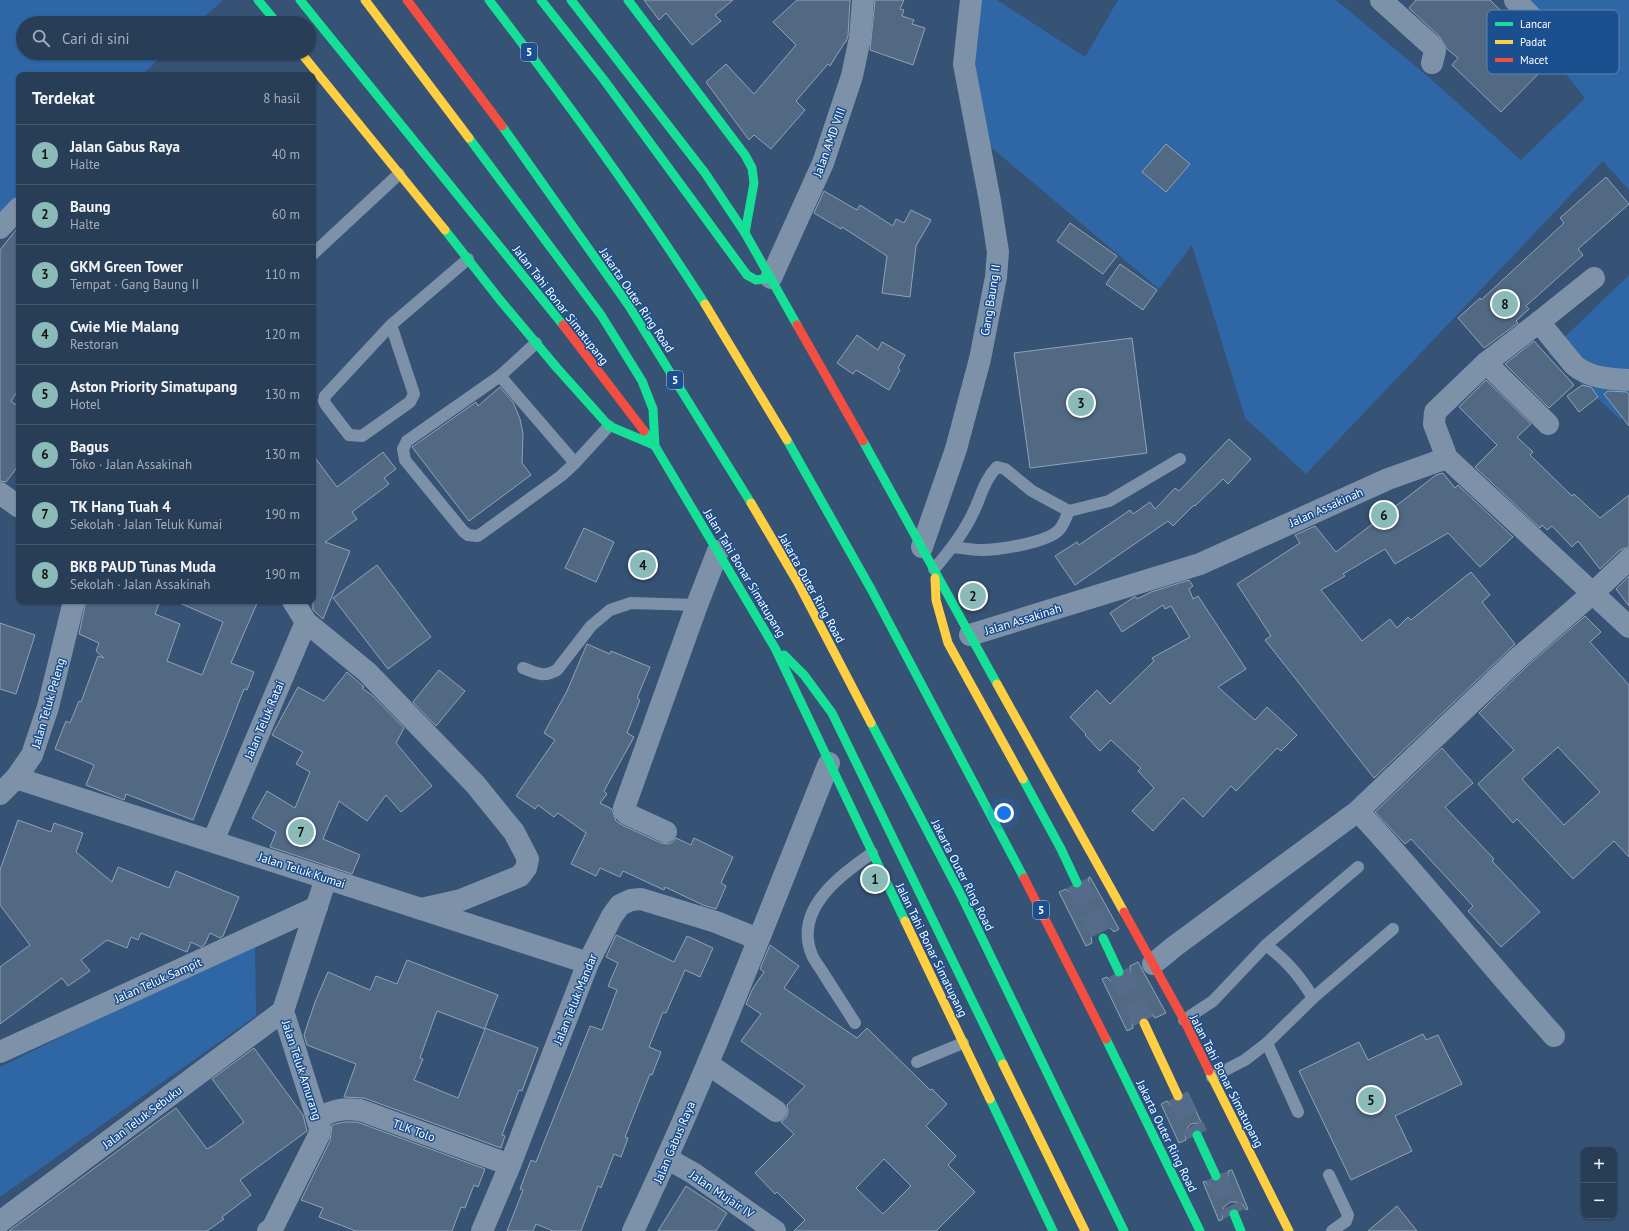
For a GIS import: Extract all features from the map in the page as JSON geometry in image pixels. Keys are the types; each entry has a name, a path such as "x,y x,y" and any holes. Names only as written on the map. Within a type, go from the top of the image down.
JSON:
{"highway":[{"path":"258,0 271,16"},
{"name":"Jalan Tahi Bonar Simatupang","path":"300,0 313,16"},
{"path":"307,60 536,343 609,426 655,446 653,410 642,381 601,315 365,0"},
{"name":"Jakarta Outer Ring Road","path":"407,0 486,104 629,306 726,461 798,583 962,896 1124,1231"},
{"name":"Jakarta Outer Ring Road","path":"489,0 568,105 650,221 694,287 760,392 837,526 997,824 1098,1022 1200,1231"},
{"path":"541,0 604,80 747,275 756,280 771,278"},
{"name":"Jalan Tahi Bonar Simatupang","path":"571,0 705,173 745,233 922,547 1184,1020 1289,1231"},
{"path":"628,0 745,155 752,168 754,183 745,233"},
{"name":"Jalan Tahi Bonar Simatupang","path":"316,20 548,306 655,446 775,648 828,763 964,1043 1053,1231"},
{"path":"934,569 936,600 948,643 1061,849 1077,883"},
{"path":"775,648 795,663 832,713 1085,1231"},
{"path":"1103,938 1119,972"},
{"path":"1144,1023 1178,1096"},
{"path":"1197,1135 1216,1176"},
{"path":"1234,1214 1241,1231"}],"street":[{"name":"Jalan AMD VIII","path":"771,278 823,163 852,76 860,38 863,0"},
{"name":"Gang Baung II","path":"922,547 958,441 980,359 996,277 998,252 990,201 964,64 970,0"},
{"path":"1382,0 1432,45 1435,51 1432,64"},
{"path":"1516,0 1526,10"},
{"path":"0,228 16,211"},
{"path":"1594,278 1486,363 1434,412 1434,424 1447,458 1629,627"},
{"path":"1540,322 1574,365 1580,370 1606,378 1629,380"},
{"path":"1486,363 1548,424"},
{"name":"Jalan Assakinah","path":"970,635 1200,564 1388,479 1447,458"},
{"path":"0,493 16,505"},
{"path":"666,832 627,814 624,808 718,551"},
{"path":"1153,964 1175,946 1358,811 1518,658 1593,593 1629,559"},
{"name":"Jalan Teluk Peleng","path":"0,794 16,778 32,755 46,714 73,604"},
{"path":"295,604 306,622 367,672 475,784 514,832 528,859 526,868 520,876 461,900 421,909"},
{"name":"Jalan Teluk Ratai","path":"213,841 306,622"},
{"name":"Jalan Gabus Raya","path":"634,1231 668,1159 708,1064 751,936 828,763"},
{"name":"Jalan Teluk Kumai","path":"16,778 588,963"},
{"path":"1358,811 1390,845 1554,1036"},
{"name":"Jalan Teluk Amurang","path":"272,1230 319,1135 320,1128 283,1011 326,878"},
{"name":"Jalan Teluk Mandar","path":"482,1231 510,1165 588,963 612,916 620,905 631,900 641,899 716,922 751,936"},
{"name":"Jalan Teluk Sampit","path":"0,1052 317,908"},
{"name":"Jalan Teluk Sebuku","path":"0,1222 283,1011"},
{"path":"708,1064 776,1111"},
{"name":"TLK Tolo","path":"317,1118 336,1110 360,1110 510,1165"},
{"name":"Jalan Mujair IV","path":"668,1159 693,1173 775,1231"}],"lane":[{"path":"316,251 399,174"},
{"path":"391,325 414,394 410,402 362,436 350,435 326,405 324,401 326,396 391,325 468,259"},
{"path":"536,343 500,376 407,441 403,449 405,460 462,531 468,536 478,536 561,476 609,426"},
{"path":"500,376 575,463"},
{"path":"934,569 953,547 973,513 989,475 997,468 1006,469 1032,491 1069,511 1109,501 1180,459"},
{"path":"953,547 986,549 1024,544 1046,538 1059,530 1069,511"},
{"path":"523,668 543,675 551,674 557,670 591,626 610,610 620,606 631,603 697,605"},
{"path":"855,1023 812,955 807,931 809,920 822,894 851,868 872,853"},
{"path":"1184,1020 1213,1001 1266,945 1358,867"},
{"path":"1212,1078 1245,1060 1267,1043 1313,998 1393,929"},
{"path":"1266,945 1283,958 1302,979 1313,998"},
{"path":"917,1062 964,1043"},
{"path":"1267,1043 1298,1112"},
{"path":"1329,1175 1348,1215 1346,1221 1332,1231"}],"shaded area":[{"path":"0,0 223,0 206,16 16,16 16,60 158,60 145,72 16,72 16,198 0,214"},
{"path":"973,0 997,0 1085,57 1118,0 1336,0 1431,79 1521,160 1585,98 1566,74 1619,74 1619,10 1514,10 1506,0 1629,0 1629,190 1603,161 1306,474 1245,418 1192,245 1159,289 966,126"},
{"path":"1629,275 1629,412 1620,419 1548,353"},
{"path":"255,941 256,1016 0,1197 0,1067"}],"building":[{"path":"644,0 733,0 715,15 721,21 692,45 666,13 659,20"},
{"path":"797,0 850,0 848,36 846,42 830,66 828,64 796,101 805,110 771,149 754,135 749,140 706,82 726,64 754,94 796,45 773,22"},
{"path":"875,0 904,0 900,9 904,10 902,16 914,20 912,24 925,28 913,65 870,50"},
{"path":"1416,0 1490,0 1500,10 1487,10 1487,74 1538,74 1501,112 1452,65 1458,58 1447,49 1439,36 1409,8"},
{"path":"1166,144 1190,164 1166,192 1142,172"},
{"path":"1606,177 1629,204 1578,249 1583,255 1526,306 1529,309 1516,321 1518,323 1484,348 1458,318 1480,298 1481,300 1564,223 1560,218"},
{"path":"824,191 857,210 860,205 893,226 896,219 904,223 911,210 931,220 916,246 910,297 882,293 887,256 842,227 841,229 814,213"},
{"path":"1070,223 1117,256 1103,274 1057,241"},
{"path":"16,230 16,394 11,401 16,405 16,469 6,482 0,481 0,250"},
{"path":"1120,264 1157,290 1143,310 1106,284"},
{"path":"857,335 878,350 882,342 905,355 898,368 900,370 889,390 856,370 853,374 837,363"},
{"path":"1132,338 1147,453 1030,468 1014,353"},
{"path":"1534,341 1574,385 1549,408 1505,364"},
{"path":"1486,380 1531,424 1517,437 1533,452 1530,455 1572,496 1574,494 1600,518 1629,495 1629,547 1620,550 1600,569 1578,541 1572,547 1552,526 1547,530 1542,525 1540,528 1475,467 1497,445 1459,407"},
{"path":"1582,385 1591,387 1598,397 1579,412 1567,396"},
{"path":"500,387 513,402 520,419 523,434 522,463 531,475 469,521 412,447 476,402 478,406"},
{"path":"1608,391 1627,392 1629,395 1629,426 1604,394"},
{"path":"1229,439 1251,459 1228,484 1223,479 1173,526 1168,521 1075,585 1055,556 1077,542 1079,545 1130,510 1133,514 1150,502 1155,509 1175,488 1179,491"},
{"path":"383,452 396,469 384,478 389,484 352,512 357,519 325,542 350,551 323,619 313,610 313,604 316,604 316,459 337,487"},
{"path":"1443,473 1455,488 1458,485 1513,537 1480,567 1448,533 1395,564 1385,549 1343,574 1345,576 1321,590 1362,641 1390,619 1397,628 1408,617 1411,620 1471,572 1490,595 1482,602 1515,644 1374,778 1265,640 1271,636 1237,584 1300,543 1295,535 1315,526 1336,552 1436,475"},
{"path":"584,528 614,542 596,582 565,568"},
{"path":"377,565 431,637 388,669 333,598"},
{"path":"1629,576 1629,606 1616,589"},
{"path":"1189,580 1193,586 1189,589 1193,599 1198,596 1246,669 1218,687 1255,720 1267,707 1297,735 1281,751 1277,748 1236,791 1231,786 1203,817 1183,798 1153,831 1132,811 1154,788 1138,771 1141,768 1111,740 1100,751 1070,717 1097,690 1110,704 1154,661 1152,658 1190,637 1171,606 1165,609 1163,605 1122,632 1110,613 1134,597 1137,599 1151,592"},
{"path":"85,604 159,604 155,614 180,624 167,661 202,675 223,622 182,604 257,604 231,663 254,672 247,690 244,689 193,820 126,794 124,800 86,785 94,765 55,749 66,721 70,723 79,701 81,702 98,656 104,658 96,651 99,643 79,634"},
{"path":"1585,616 1601,632 1590,642 1629,685 1629,857 1614,841 1573,879 1517,819 1513,823 1478,784 1514,750 1479,713 1526,667","holes":["1558,747 1600,792 1564,825 1522,779"]},
{"path":"0,623 35,635 16,694 0,689"},
{"path":"587,644 610,654 611,651 650,667 637,698 640,700 627,733 634,737 604,791 607,794 600,803 612,809 616,821 622,825 661,843 668,844 673,842 676,838 691,845 694,838 733,857 721,883 726,886 716,909 703,905 665,887 664,890 623,871 620,877 600,868 596,876 571,864 586,833 558,813 554,817 538,805 535,809 516,796 555,740 544,733 567,691"},
{"path":"439,670 465,691 436,726 413,702"},
{"path":"347,672 364,687 362,688 373,696 404,728 396,743 432,786 401,812 386,795 367,821 339,801 323,839 360,855 352,874 270,847 276,832 252,818 267,791 295,808 310,772 296,764 303,752 272,735 298,687 324,701"},
{"path":"1442,748 1473,783 1445,807 1494,859 1492,861 1540,912 1501,947 1468,911 1473,906 1411,839 1405,844 1375,812"},
{"path":"18,820 51,832 54,823 83,833 76,852 112,882 118,867 169,888 176,871 239,897 223,936 220,938 210,933 205,944 201,947 191,942 187,952 141,933 138,940 131,937 127,948 107,940 81,960 90,971 68,986 62,978 0,1024 0,967 30,945 0,905 0,870"},
{"path":"1090,877 1119,929 1114,932 1110,928 1104,926 1097,927 1093,931 1091,937 1092,943 1086,946 1059,892 1066,889 1070,893 1076,895 1083,894 1087,890 1089,884 1088,878"},
{"path":"616,935 674,962 687,936 713,948 700,977 685,970 666,1013 663,1012 649,1047 661,1052 652,1075 650,1074 625,1137 628,1138 621,1157 614,1154 601,1188 598,1186 581,1231 553,1231 536,1224 533,1231 507,1231 523,1190 520,1189 531,1160 536,1162 590,1026 602,1030 617,990 608,986 618,963 606,957"},
{"path":"770,945 799,966 784,988 857,1038 867,1028 930,1090 932,1089 947,1104 926,1126 956,1156 948,1165 975,1192 936,1231 794,1231 805,1220 777,1192 775,1194 755,1173 794,1134 781,1122 786,1118 788,1112 787,1105 805,1086 741,1041 761,1014 746,1004 753,988 764,972 760,969","holes":["884,1159 911,1186 883,1214 856,1188"]},
{"path":"407,960 498,995 485,1028 538,1048 522,1091 519,1090 502,1135 505,1136 501,1148 364,1098 344,1097 356,1064 307,1045 304,1035 315,1002 328,972 370,990 376,976 397,984","holes":["437,1011 485,1029 458,1098 414,1080 423,1059 420,1058"]},
{"path":"1138,962 1166,1013 1155,1018 1151,1013 1145,1011 1139,1012 1134,1016 1132,1022 1133,1028 1127,1031 1102,979 1107,977 1112,982 1118,984 1124,983 1129,979 1131,973 1130,966"},
{"path":"1423,1034 1426,1040 1438,1035 1462,1084 1395,1116 1412,1151 1351,1180 1299,1071 1359,1042 1368,1060"},
{"path":"254,1048 303,1115 307,1131 240,1180 251,1195 222,1217 224,1219 207,1231 9,1231 176,1108 207,1149 214,1145 244,1122 212,1079"},
{"path":"1190,1098 1202,1124 1191,1124 1187,1128 1185,1134 1186,1140 1179,1143 1161,1104 1167,1101 1171,1106 1177,1108 1183,1107 1188,1103"},
{"path":"344,1122 357,1122 485,1169 478,1187 474,1185 465,1208 461,1207 452,1231 356,1231 319,1217 323,1208 301,1200 330,1141 332,1125"},
{"path":"1232,1170 1248,1209 1246,1210 1242,1204 1230,1202 1224,1207 1222,1213 1223,1219 1219,1221 1203,1182 1205,1181 1209,1186 1214,1188 1221,1187 1226,1183 1228,1171"},
{"path":"686,1186 727,1213 716,1231 658,1231"},
{"path":"1397,1206 1417,1231 1368,1231"}],"tunnel":[{"path":"1077,883 1103,938"},
{"path":"1119,972 1144,1023"},
{"path":"1178,1096 1197,1135"},
{"path":"1216,1176 1234,1214"}],"traffic: fast":[{"path":"258,0 271,16"},
{"path":"300,0 313,16"},
{"path":"489,0 600,150 654,226 705,304"},
{"path":"541,0 604,80 747,275 756,280 771,278"},
{"path":"571,0 705,173 745,233 797,325"},
{"path":"628,0 745,155 752,168 754,183 745,233"},
{"path":"316,20 563,325"},
{"path":"502,126 629,306 751,503"},
{"path":"469,138 601,315 642,381 653,409 655,446"},
{"path":"445,230 500,300 557,368 609,426 654,445"},
{"path":"644,431 655,446 775,648 905,921"},
{"path":"787,440 871,589 1024,878"},
{"path":"863,441 997,684"},
{"path":"784,655 804,675 832,713 1003,1064"},
{"path":"871,723 962,897 1124,1231"},
{"path":"1023,779 1061,849 1077,883"},
{"path":"1103,938 1119,972"},
{"path":"1106,1039 1200,1231"},
{"path":"990,1099 1053,1231"},
{"path":"1197,1135 1216,1176"},
{"path":"1234,1214 1241,1231"}],"traffic: slow":[{"path":"365,0 469,138"},
{"path":"307,60 445,230"},
{"path":"705,304 787,440"},
{"path":"751,503 798,583 871,723"},
{"path":"935,578 936,600 948,643 1023,779"},
{"path":"997,684 1124,912"},
{"path":"905,921 990,1099"},
{"path":"1144,1023 1178,1096"},
{"path":"1003,1064 1085,1231"},
{"path":"1209,1071 1289,1231"}],"traffic: jam":[{"path":"407,0 502,126"},
{"path":"563,325 644,431"},
{"path":"797,325 863,441"},
{"path":"1024,878 1106,1039"},
{"path":"1124,912 1184,1020 1209,1071"}],"place":[{"name":"BKB PAUD Tunas Muda","path":"1505,304"},
{"name":"GKM Green Tower","path":"1081,403"},
{"name":"Bagus","path":"1384,515"},
{"name":"Cwie Mie Malang","path":"643,565"},
{"name":"Baung","path":"973,596"},
{"name":"TK Hang Tuah 4","path":"301,832"},
{"name":"Jalan Gabus Raya","path":"875,879"},
{"name":"Aston Priority Simatupang","path":"1371,1100"}]}
